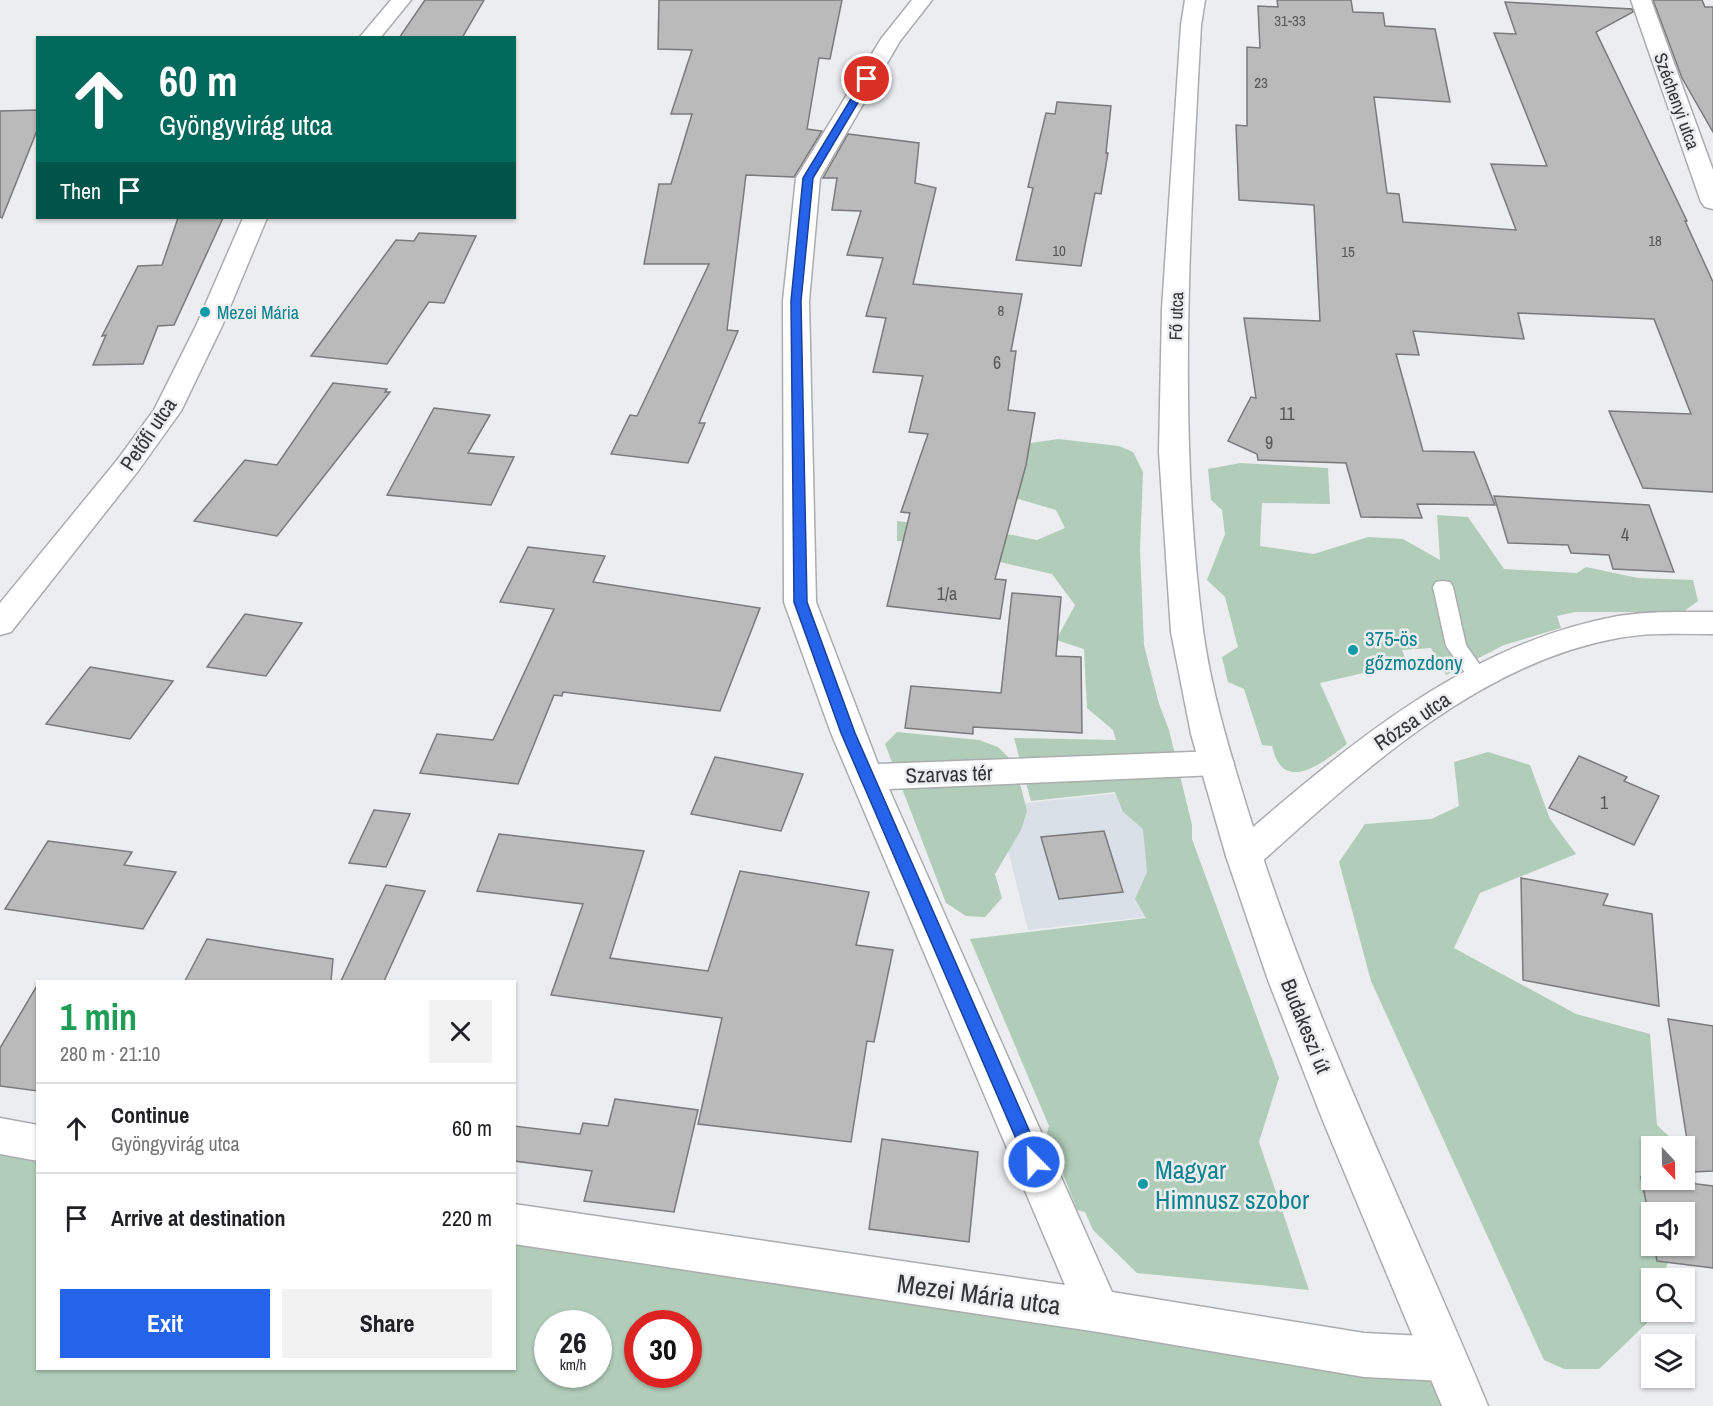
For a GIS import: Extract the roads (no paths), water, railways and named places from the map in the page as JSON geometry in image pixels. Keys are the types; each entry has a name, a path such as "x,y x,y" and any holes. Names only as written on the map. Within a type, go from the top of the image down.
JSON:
{"street":[{"path":"371,36 400,0"},
{"path":"867,777 848,733 800,602 796,301 808,178 891,39 922,0"},
{"name":"Fő utca","path":"1187,632 1173,452 1175,309 1191,25 1195,0"},
{"name":"Széchenyi utca","path":"1641,0 1713,202"},
{"name":"Petőfi utca","path":"0,624 128,465 167,411 209,326 255,219"},
{"name":"Rózsa utca","path":"1244,856 1356,760 1454,692 1479,678 1560,641 1617,627 1713,623"},
{"name":"Budakeszi út","path":"1187,632 1208,734 1244,856 1287,980 1465,1406"},
{"name":"Szarvas tér","path":"1098,1311 867,777 1217,763"},
{"path":"0,1136 36,1143"},
{"name":"Mezei Mária utca","path":"516,1224 1098,1311 1364,1355 1444,1359"}],"lane":[{"path":"1443,587 1456,646 1479,678"}],"place":[{"name":"Mezei Mária","path":"205,312"},
{"name":"375-ös gőzmozdony","path":"1353,650"},
{"name":"Magyar Himnusz szobor","path":"1143,1184"}]}
